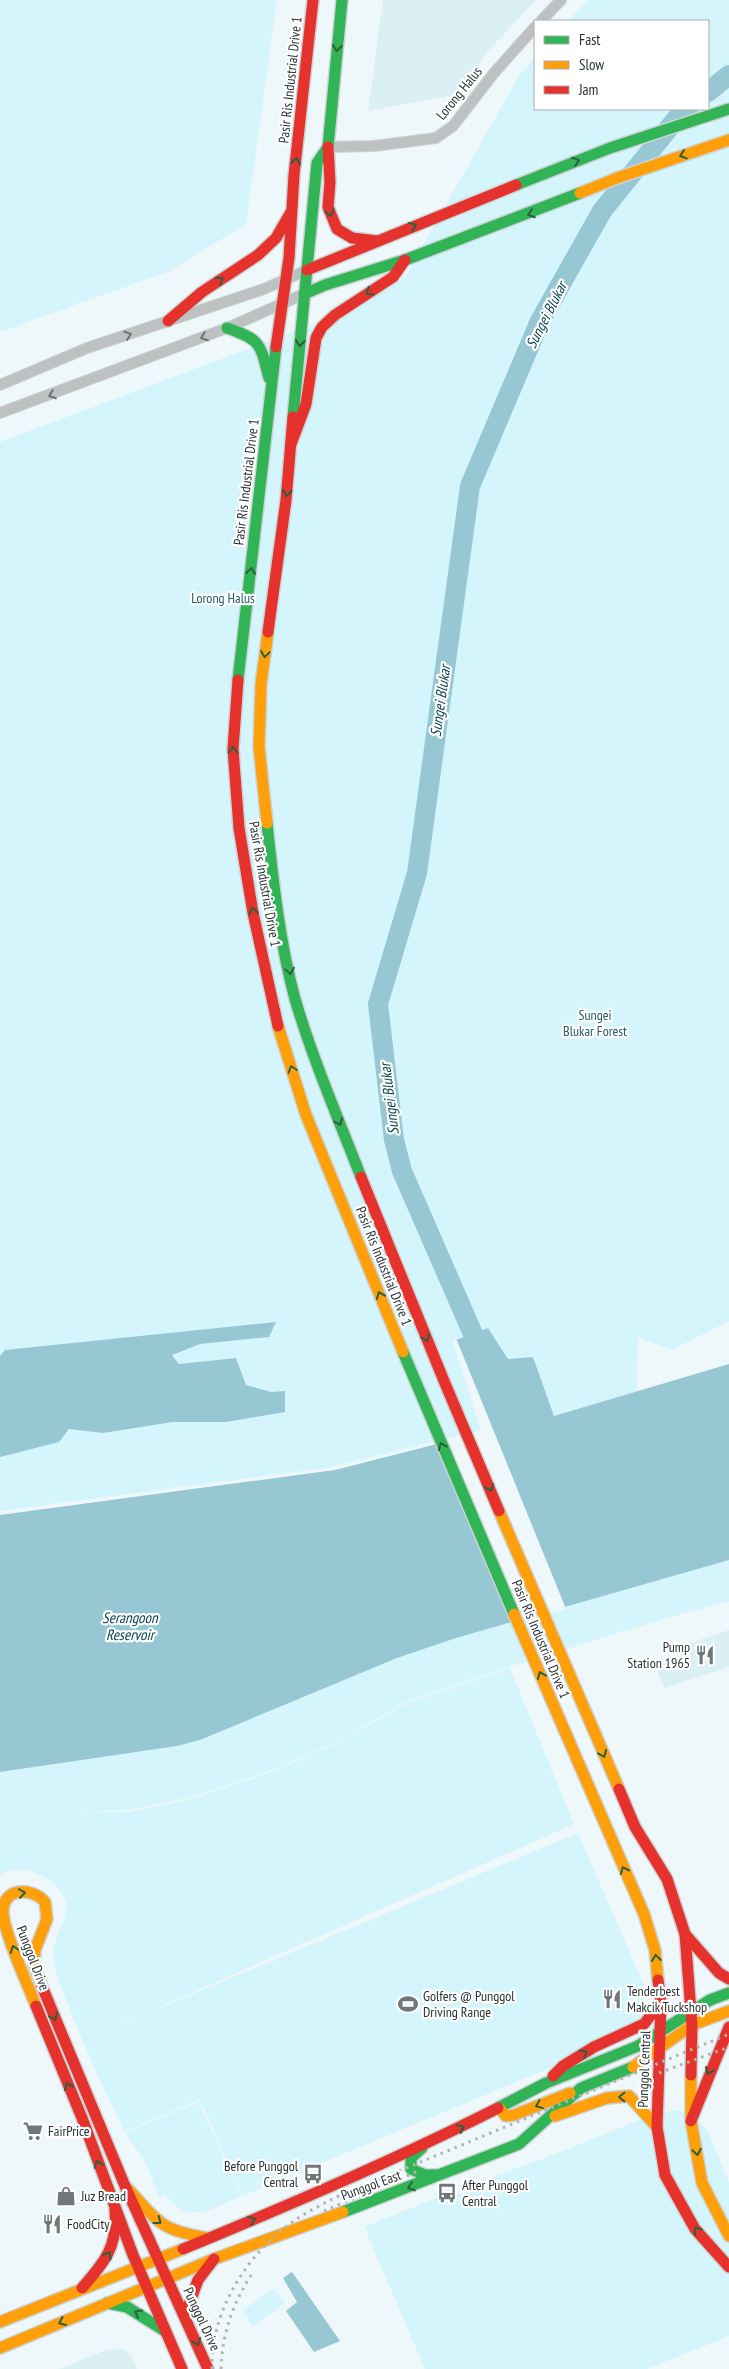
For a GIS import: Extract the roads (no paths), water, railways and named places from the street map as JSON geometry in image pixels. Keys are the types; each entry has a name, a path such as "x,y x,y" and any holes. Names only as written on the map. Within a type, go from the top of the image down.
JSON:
{"main road":[{"path":"312,5 321,0"},
{"name":"Pasir Ris Industrial Drive 1","path":"341,1 328,147 317,163 311,210 286,500 261,684 259,747 274,891 295,998 321,1077 444,1381 583,1709 634,1827 667,1879 685,1934"},
{"name":"Pasir Ris Industrial Drive 1","path":"312,5 289,258 281,305 239,673 233,749 239,828 253,913 276,1018 306,1115 421,1398 559,1720"},
{"path":"307,270 449,210 610,148 729,109"},
{"path":"304,294 325,285 405,260 546,208 617,178 729,140"},
{"path":"328,147 330,182 328,207 337,229 352,238 378,241"},
{"path":"168,321 202,292 258,255 276,238 293,209"},
{"path":"291,444 306,404 314,346 322,327 334,315 393,277 405,260"},
{"path":"227,328 253,337 262,348 272,391"},
{"name":"Punggol Central","path":"559,1720 644,1914 655,1950 661,2002 656,2127 666,2174 695,2229 729,2266"},
{"name":"Punggol Drive","path":"182,2369 115,2210 82,2118 54,2053 4,1922 4,1904 7,1898 19,1892 34,1893 45,1902 47,1919 35,1950 34,1966 50,2010 125,2186 208,2369"},
{"path":"685,1934 719,1973 729,1979"},
{"path":"685,1934 692,2025 691,2120 702,2183 729,2236"},
{"name":"Punggol East","path":"0,2322 79,2292 337,2185 500,2109 546,2083 621,2054 710,2000 729,1993"},
{"path":"546,2083 563,2066 594,2047 644,2024 661,2002"},
{"name":"Punggol East","path":"0,2348 214,2259 443,2175 518,2144 581,2088 637,2065 692,2025 729,2011"},
{"path":"691,2120 729,2027"},
{"path":"500,2109 506,2116 514,2116 581,2088"},
{"path":"546,2119 607,2098 629,2096 656,2127"},
{"path":"429,2143 410,2158 411,2169 425,2175 443,2175"},
{"path":"125,2186 144,2204 155,2221 180,2233 207,2238"},
{"path":"79,2292 111,2252 117,2229 115,2210"},
{"path":"185,2315 198,2280 214,2259"},
{"path":"107,2303 127,2307 165,2331"}],"street":[{"path":"541,20 561,0"},
{"name":"Lorong Halus","path":"328,147 374,146 436,138 452,126 494,73 534,28"},
{"path":"0,385 87,348 264,289 307,270"},
{"path":"0,413 227,328 304,294"}],"water":[{"path":"276,1322 269,1337 200,1344 172,1355 179,1364 236,1358 246,1385 271,1392 285,1391 285,1412 226,1422 173,1422 103,1433 69,1429 59,1442 0,1457 0,1356 5,1350"},
{"name":"Serangoon Reservoir","path":"488,1328 508,1359 533,1357 554,1416 729,1364 729,1560 456,1638 397,1658 200,1740 177,1746 0,1772 0,1515 335,1470 484,1432 456,1340"},
{"path":"292,2272 340,2341 314,2352 286,2311 297,2302 283,2278"}],"waterway":[{"name":"Sungei Blukar","path":"709,91 729,75"},
{"name":"Sungei Blukar","path":"473,1334 402,1171 394,1140 378,1004 417,873 470,486 540,321 602,211 677,118 687,110"}],"railway":[{"path":"212,2369 217,2327 234,2287 260,2251 296,2219 334,2198 729,2034"},
{"path":"659,2073 729,2047"},
{"path":"324,2211 418,2171"},
{"path":"221,2369 230,2317 254,2271"}],"place":[{"name":"Pump Station 1965","path":"705,1655"},
{"name":"Tenderbest Makcik Tuckshop","path":"612,1999"},
{"name":"Golfers @ Punggol Driving Range","path":"408,2004"},
{"name":"FairPrice","path":"33,2131"},
{"name":"Before Punggol Central","path":"313,2174"},
{"name":"After Punggol Central","path":"447,2193"},
{"name":"Juz Bread","path":"66,2196"},
{"name":"FoodCity","path":"52,2224"}],"park label":[{"name":"Sungei Blukar Forest","path":"595,1024"}]}
